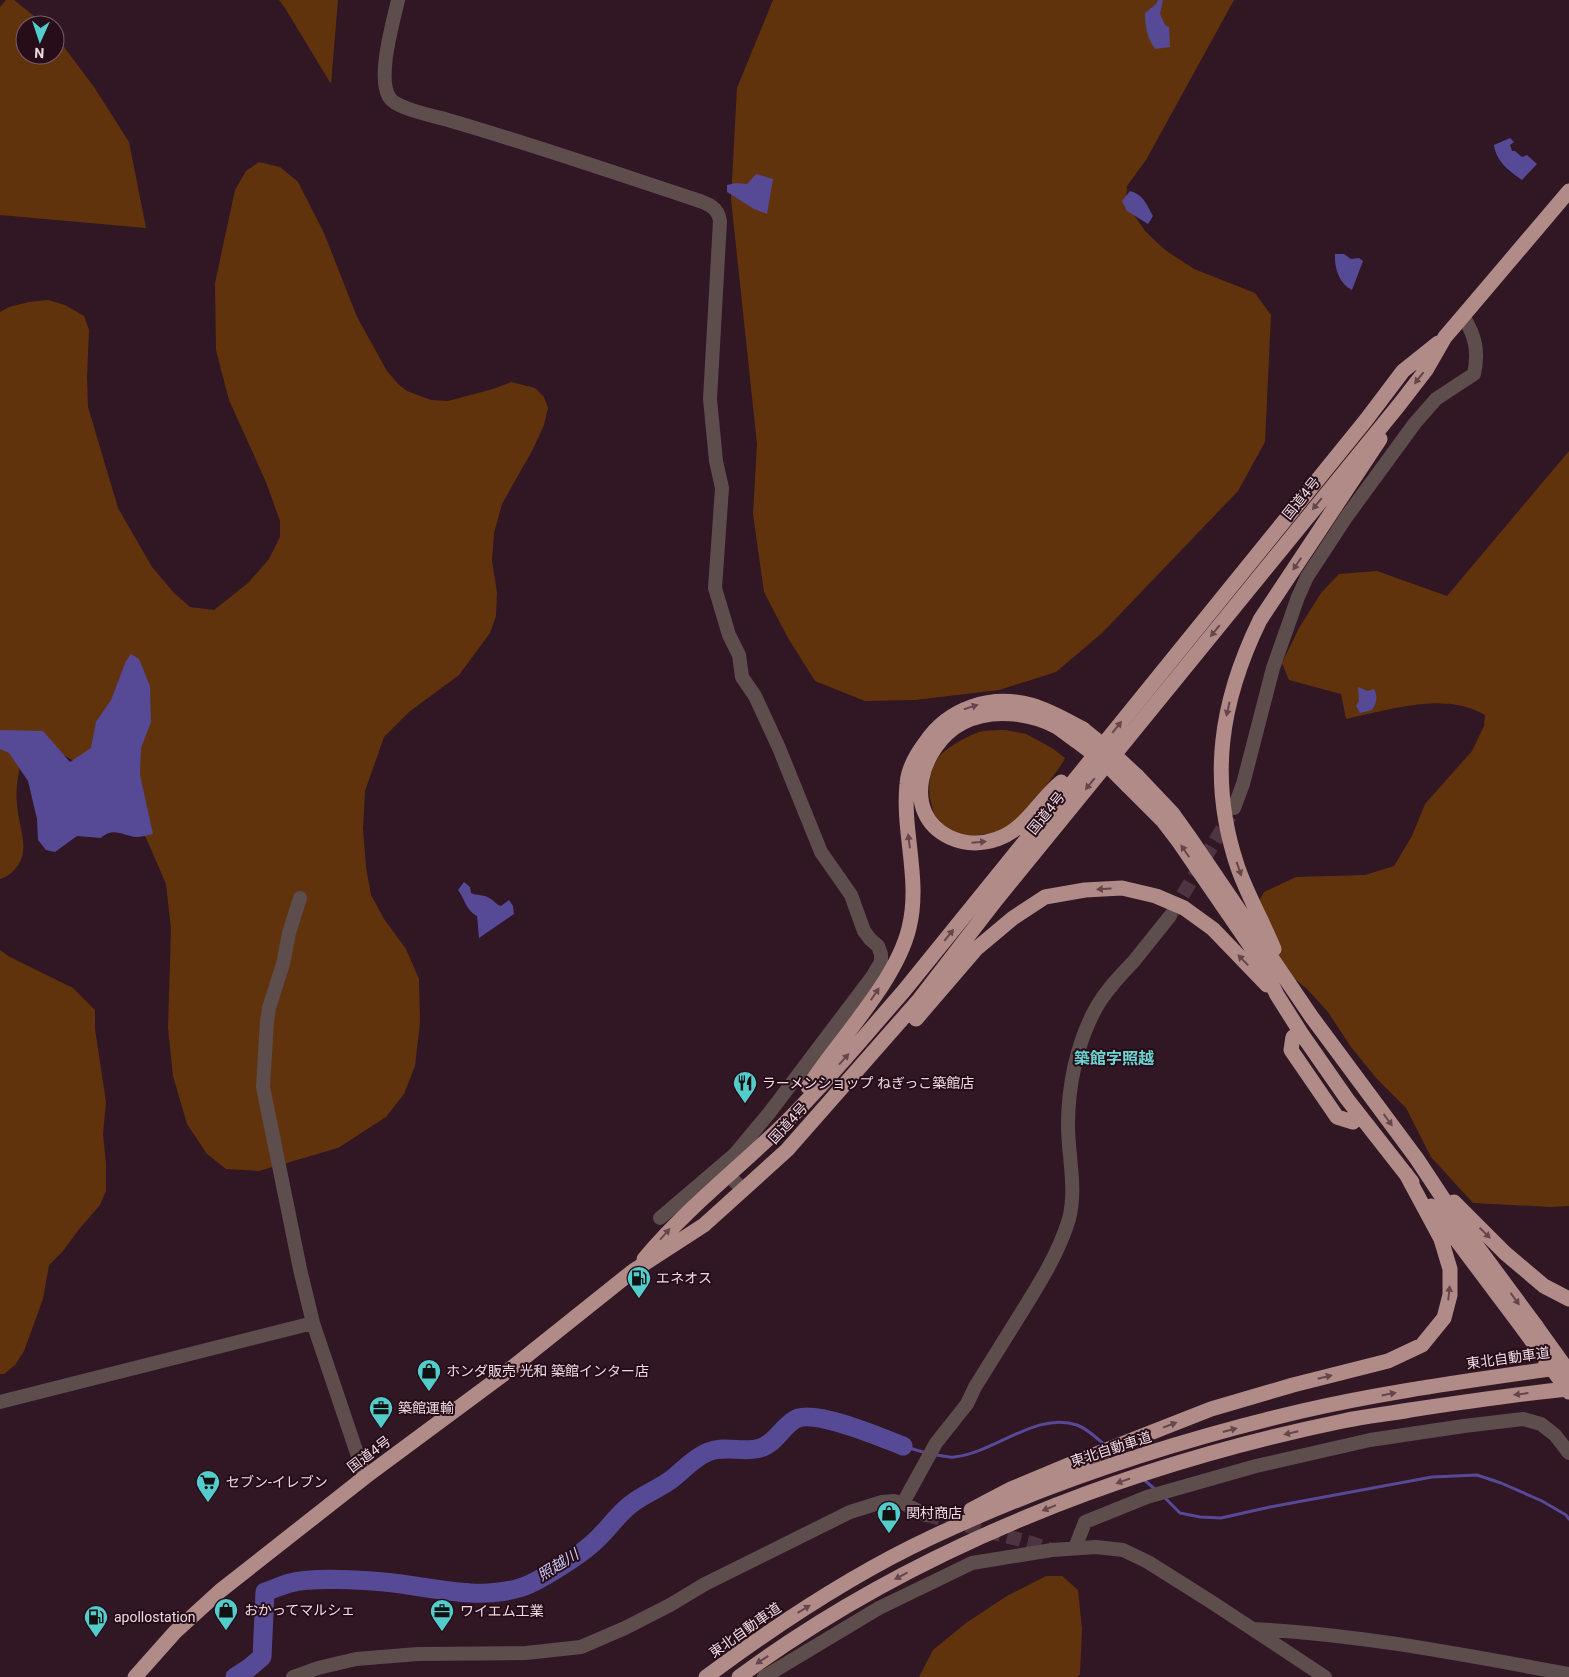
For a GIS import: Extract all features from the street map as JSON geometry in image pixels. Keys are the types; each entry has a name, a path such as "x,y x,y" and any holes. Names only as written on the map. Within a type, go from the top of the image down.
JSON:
{"highway":[{"name":"国道4号","path":"634,1271 668,1231 725,1171 788,1120 903,992 1366,420 1403,371 1445,337 1569,191"},
{"name":"国道4号","path":"135,1677 175,1632 220,1591 365,1477 504,1374 634,1271 704,1226 787,1150 918,1001 996,900 1399,405 1426,370 1445,337"},
{"path":"1287,982 1269,936 1247,891 1232,849 1224,815 1222,752 1226,718 1233,684 1260,620 1383,436 1399,405"},
{"path":"788,1120 809,1085 895,964 910,928 913,868 906,814 907,782 916,756 931,734 945,720 966,708 987,702 1007,702 1031,705 1061,717 1079,735"},
{"path":"1082,770 1060,783 1021,826 998,839 979,843 960,843 940,833 927,817 921,800 920,785 924,767 933,750 946,735 961,724 982,716 1016,714 1036,719 1079,735 1109,750 1179,842 1260,960 1293,1021 1323,1066 1373,1133 1530,1328 1569,1372"},
{"path":"739,1677 807,1631 902,1576 982,1537 1048,1508 1151,1471 1265,1439 1344,1421 1519,1394 1569,1390 1530,1328 1417,1159 1301,1002 1262,942 1173,814 1133,781"},
{"path":"787,1150 832,1113 976,949 1013,918 1045,897 1086,890 1122,888 1156,896 1184,908 1214,929 1280,999 1293,1037 1353,1122 1373,1133"},
{"path":"1417,1159 1445,1192 1505,1253 1544,1286 1569,1300"},
{"path":"1075,1470 1124,1442 1211,1409 1293,1385 1388,1362 1422,1345 1444,1318 1450,1295 1450,1269 1441,1239 1406,1174"},
{"name":"東北自動車道","path":"706,1677 797,1613 926,1535 1011,1489 1075,1470 1133,1458 1302,1411 1431,1386 1569,1366"}],"street":[{"path":"398,0 386,55 385,88 390,99 406,108 504,136 710,204 719,214 720,230 710,399 716,461 722,488 715,588 729,635 739,655 742,676 754,696 778,748 821,852 851,895 864,931 878,946 881,954 881,962 872,977 770,1112 735,1154 725,1171 660,1218"},
{"path":"1234,808 1248,764 1273,668 1307,577 1347,516 1414,423 1436,399 1474,374 1477,359 1472,331 1463,316"},
{"path":"300,898 289,933 283,964 269,1008 263,1087 300,1269 313,1323 365,1477"},
{"path":"903,1503 936,1443 967,1404 975,1387 1039,1284 1061,1243 1069,1217 1072,1190 1068,1124 1071,1094 1076,1062 1084,1032 1096,1007 1113,984 1170,916"},
{"path":"725,1171 743,1190"},
{"path":"0,1402 313,1323"},
{"path":"1075,1548 1085,1522 1147,1497 1172,1488 1256,1466 1370,1440 1523,1419 1541,1424 1555,1435 1569,1453"},
{"path":"293,1677 318,1668 356,1659 418,1654 526,1652 582,1648 625,1628 705,1584 850,1512 882,1502 894,1501 903,1503 926,1515"},
{"path":"764,1677 879,1608 972,1562 1052,1550 1096,1547 1123,1550 1148,1562 1325,1677"},
{"path":"1253,1629 1288,1630 1391,1642 1569,1674"}],"shaded area":[{"path":"6,0 14,0 33,15 15,15 15,65 65,65 65,48 94,87 129,142 146,228 0,215 0,7"},
{"path":"279,0 338,0 331,84 285,8"},
{"path":"773,0 1234,0 1146,160 1127,186 1126,203 1145,231 1165,250 1194,269 1255,293 1271,315 1265,442 1238,491 1102,633 1056,672 999,690 915,700 865,701 815,681 788,638 764,592 753,514 757,444 731,199 737,88"},
{"path":"1158,0 1163,0 1160,14 1165,25 1169,27 1170,47 1155,49 1147,32 1145,13"},
{"path":"1510,138 1514,142 1510,145 1512,151 1515,151 1522,157 1527,155 1537,164 1522,180 1504,165 1495,151 1494,145"},
{"path":"259,162 280,167 298,182 324,233 357,317 387,371 398,384 407,391 431,400 448,401 493,389 511,382 535,388 544,397 548,408 544,425 533,449 502,504 494,533 492,561 497,592 496,616 490,633 459,675 409,712 384,737 365,791 363,829 366,867 371,895 384,919 406,949 419,979 420,1022 415,1066 404,1094 386,1117 338,1148 259,1171 226,1169 207,1154 187,1124 173,1076 168,1028 171,929 166,884 147,840 127,805 93,772 53,749 23,754 17,792 18,813 23,839 22,856 19,864 13,871 0,879 0,312 9,307 29,302 48,300 65,305 84,316 89,330 88,407 118,508 152,567 174,593 190,607 214,610 248,583 269,559 280,537 280,521 266,482 229,400 216,350 215,283 235,190 246,171"},
{"path":"756,174 773,179 767,214 754,209 727,192 727,185 736,183 747,184"},
{"path":"1130,191 1141,197 1149,208 1153,216 1148,224 1127,211 1122,201"},
{"path":"1335,254 1344,254 1351,259 1359,258 1363,261 1352,290 1344,284 1338,275"},
{"path":"1569,451 1569,1206 1551,1207 1473,1203 1431,1157 1406,1108 1377,1079 1351,1047 1328,1012 1307,989 1267,956 1252,914 1264,892 1296,877 1365,875 1394,866 1412,836 1425,804 1472,751 1484,726 1485,715 1469,708 1452,704 1434,703 1398,707 1346,719 1341,694 1289,680 1282,663 1299,628 1321,593 1339,574 1377,571 1447,596"},
{"path":"131,654 139,659 150,686 151,722 141,748 140,775 153,834 136,837 114,832 105,834 101,838 77,836 55,852 46,850 38,840 37,819 28,781 9,753 0,749 0,730 43,731 70,762 91,748 96,722 111,700 126,661"},
{"path":"1358,687 1368,691 1374,689 1376,700 1372,710 1360,713 1356,706 1359,701"},
{"path":"1006,730 1026,734 1052,748 1065,758 1038,796 1020,817 1007,828 992,833 967,835 958,834 944,828 935,816 929,791 931,774 938,758 951,746 974,734"},
{"path":"464,882 470,887 471,893 483,895 501,906 509,900 513,906 514,914 479,938 477,916 468,908 458,890"},
{"path":"0,950 8,956 73,988 95,1010 95,1029 106,1102 103,1134 106,1191 100,1205 63,1251 49,1265 43,1299 24,1351 15,1365 4,1374 0,1374"},
{"path":"1046,1576 1062,1576 1078,1590 1082,1629 1080,1674 1077,1677 919,1677 933,1650 966,1623 1007,1596"}],"waterway":[{"name":"照越川","path":"235,1677 262,1657 265,1592 284,1585 311,1580 363,1580 469,1593 503,1592 527,1585 578,1555 598,1538 630,1505 667,1483 698,1457 714,1450 748,1450 766,1446 798,1418 821,1418 903,1446"},
{"path":"935,1455 952,1457 969,1454 1031,1428 1062,1422 1081,1427 1105,1445"},
{"path":"903,1446 926,1453"},
{"path":"1164,1497 1180,1513 1200,1517 1221,1518 1432,1477 1477,1475 1542,1501 1566,1515 1569,1519"},
{"path":"1143,1479 1156,1490"}],"tunnel":[{"path":"1172,913 1230,816"},
{"path":"926,1515 1052,1550"}],"place":[{"name":"ラーメンショップ ねぎっこ築館店","path":"745,1104"},
{"name":"エネオス","path":"639,1299"},
{"name":"ホンダ販売 光和 築館インター店","path":"429,1392"},
{"name":"築館運輸","path":"381,1429"},
{"name":"セブン-イレブン","path":"208,1503"},
{"name":"関村商店","path":"889,1534"},
{"name":"おかってマルシェ","path":"226,1631"},
{"name":"ワイエム工業","path":"442,1632"},
{"name":"apollostation","path":"96,1638"}],"district":[{"name":"築館字照越","path":"1114,1058"}]}
